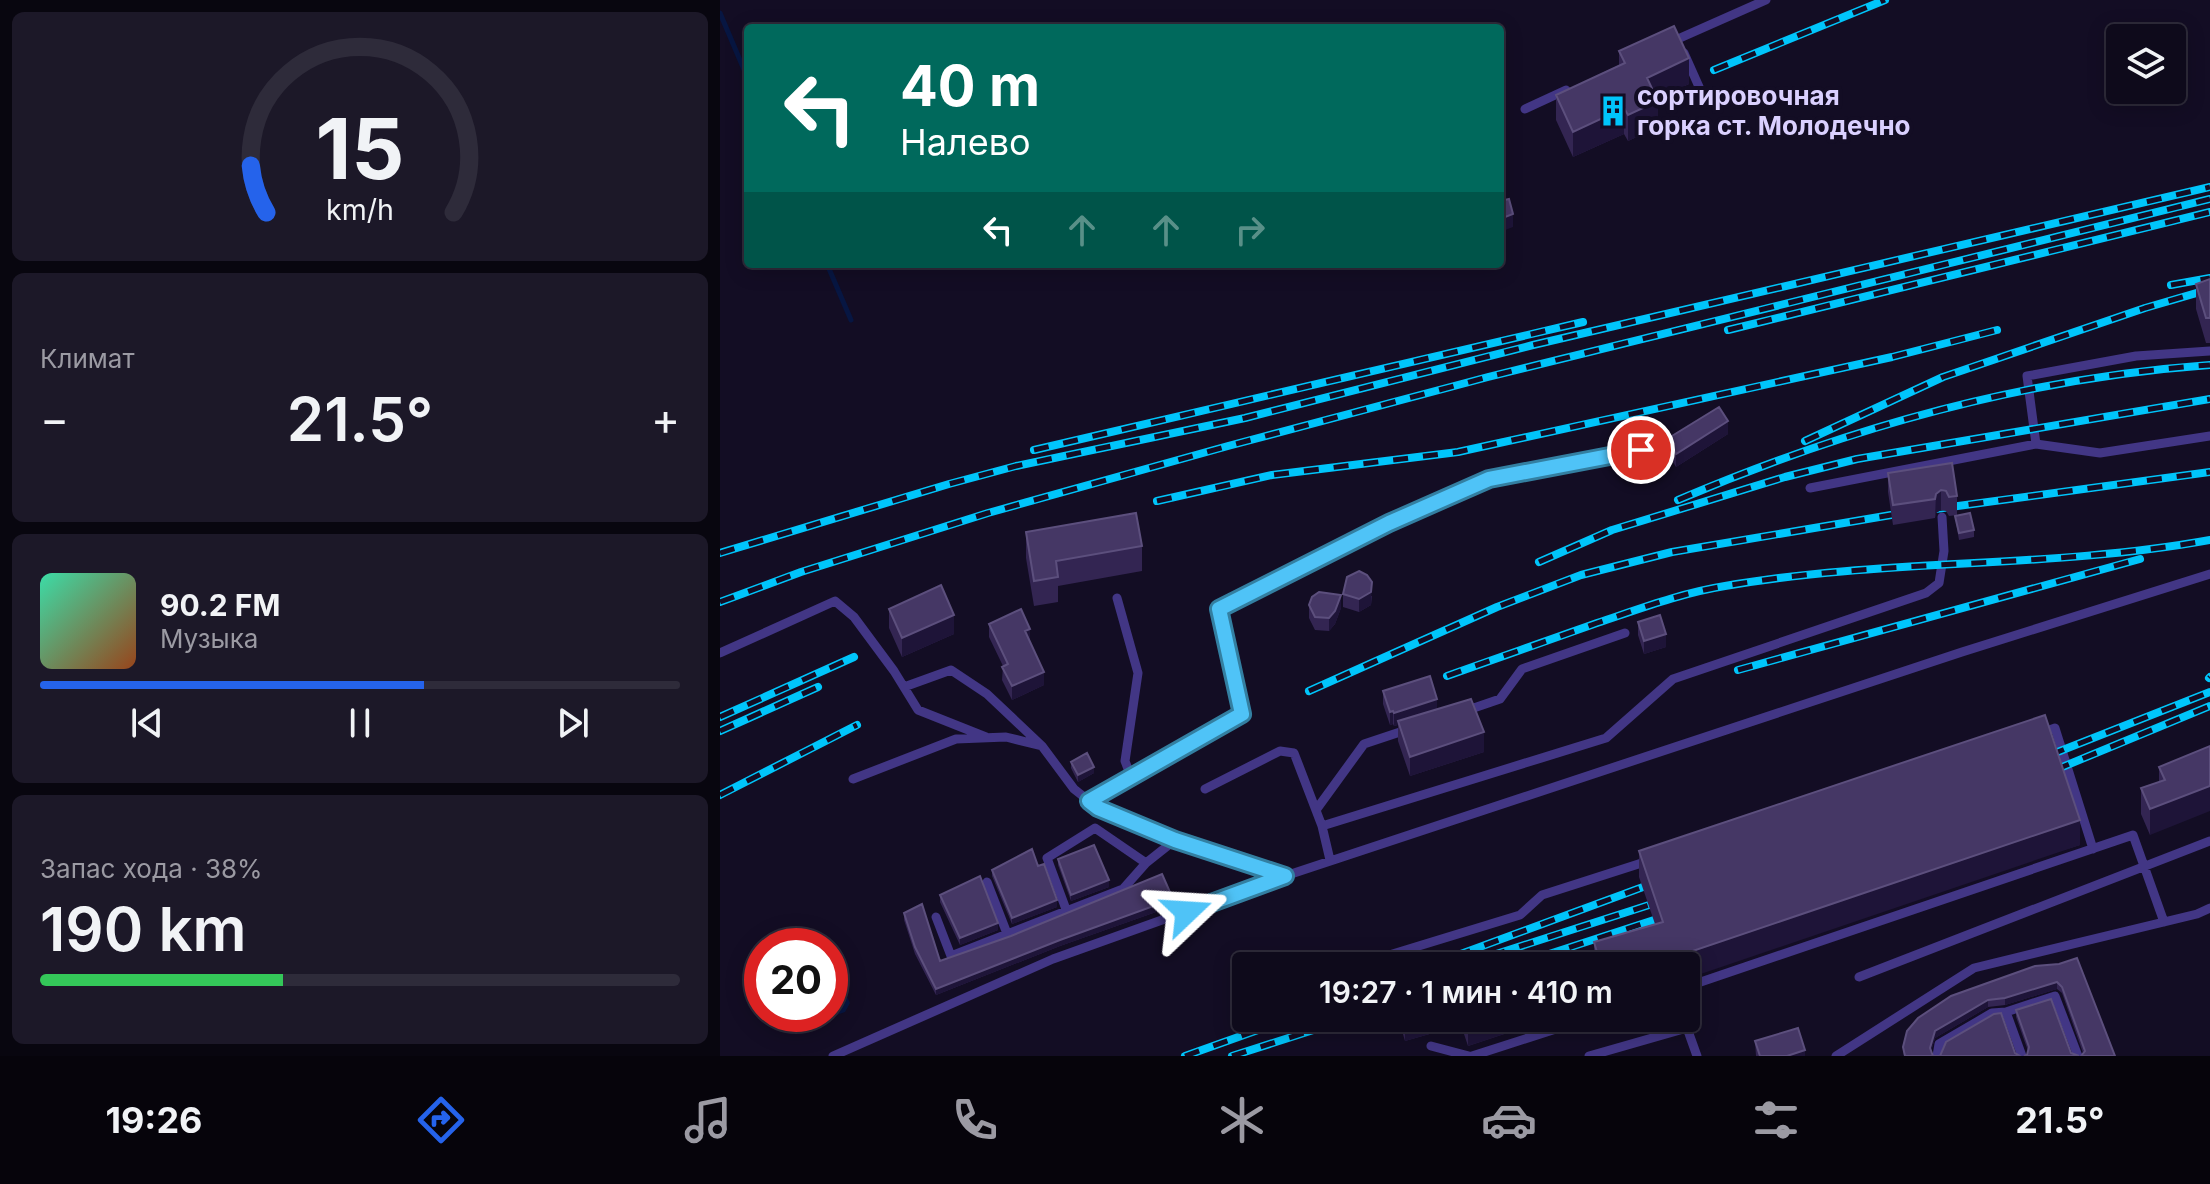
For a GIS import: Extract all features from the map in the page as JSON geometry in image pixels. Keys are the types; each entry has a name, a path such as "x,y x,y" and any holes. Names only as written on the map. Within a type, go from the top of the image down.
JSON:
{"lane":[{"path":"1664,45 1766,0"},
{"path":"1678,39 1704,98"},
{"path":"1525,109 1580,84"},
{"path":"2036,444 2027,376 2136,356 2210,351"},
{"path":"1810,488 2036,444 2100,453 2210,436"},
{"path":"1089,801 1242,714 1219,609 1389,523 1489,479 1641,450"},
{"path":"1322,826 1606,738 1673,679 1926,593 1939,583 1944,551 1942,517"},
{"path":"833,1056 1053,959 1330,860 1962,652 2210,574"},
{"path":"1117,598 1138,673 1125,761 1131,777"},
{"path":"720,653 835,601 854,617 918,710 989,738"},
{"path":"1455,714 1500,699 1522,669 1625,633"},
{"path":"904,687 951,670 987,694 1042,746 1074,789 1098,808 1175,840 1285,876"},
{"path":"1316,810 1364,744 1425,724"},
{"path":"2025,738 2055,728 2093,849"},
{"path":"853,779 956,739 1006,737 1042,746"},
{"path":"1205,789 1280,751 1294,753 1322,826 1330,860"},
{"path":"1067,912 1047,858 1095,828 1146,863"},
{"path":"1700,982 2133,835 2164,922"},
{"path":"936,917 951,956 1123,889 1146,863 1175,840"},
{"path":"1859,977 2210,841"},
{"path":"1399,952 1520,915 1542,895 1663,856"},
{"path":"987,882 1008,936"},
{"path":"1836,1056 1974,968 2210,908"},
{"path":"1937,1056 1939,1044 1992,1013 2006,1012 2055,996 2078,1056"},
{"path":"2006,1012 2022,1056"},
{"path":"1431,1046 1470,1056 1546,1032"},
{"path":"1589,1056 1660,1032"},
{"path":"1689,1032 1697,1056"}],"building":[{"path":"1674,26 1689,58 1647,78 1658,101 1628,115 1624,108 1573,132 1556,95 1625,63 1619,51"},
{"path":"1509,199 1513,214 1504,217 1504,200"},
{"path":"2210,279 2210,318 2206,318 2196,284"},
{"path":"1719,407 1728,421 1676,454 1667,439"},
{"path":"1952,463 1957,496 1949,497 1946,491 1941,490 1935,499 1893,505 1888,473"},
{"path":"1136,513 1142,546 1056,561 1058,577 1034,581 1026,532"},
{"path":"1970,513 1974,530 1959,533 1955,516"},
{"path":"1359,571 1372,582 1371,592 1359,599 1343,594 1347,577"},
{"path":"941,585 954,615 902,638 889,609"},
{"path":"1319,592 1341,595 1329,618 1315,617 1309,605 1312,597"},
{"path":"1021,609 1030,629 1025,631 1044,672 1012,686 1002,667 1008,664 989,624"},
{"path":"1660,615 1666,634 1644,641 1638,622"},
{"path":"1430,676 1437,699 1390,712 1383,691"},
{"path":"1471,699 1484,732 1410,757 1398,721"},
{"path":"2045,715 2080,820 1690,952 1597,952 1594,942 1663,922 1639,851"},
{"path":"2210,746 2210,786 2150,809 2141,788 2165,780 2159,767"},
{"path":"1087,753 1094,767 1078,775 1071,762"},
{"path":"1094,845 1109,880 1071,895 1058,859"},
{"path":"1032,849 1038,866 1044,864 1057,900 1012,918 992,870"},
{"path":"1162,874 1173,899 936,989 915,947 904,913 922,904 940,961 1011,936"},
{"path":"980,876 998,923 960,938 940,895"},
{"path":"2077,958 2115,1056 2081,1056 2085,1051 2062,987 2057,982 1988,1000 1935,1031 1930,1048 1933,1056 1905,1056 1903,1047 1907,1031 1918,1018 1951,996 2035,966 2059,964"},
{"path":"2051,999 2071,1053 2079,1056 2024,1056 2029,1047 2016,1010"},
{"path":"2001,1013 2015,1053 2020,1056 1940,1056 1946,1042"},
{"path":"1798,1028 1805,1050 1787,1056 1760,1056 1755,1041"}],"waterway":[{"path":"720,13 744,70"},
{"path":"829,268 851,320"}],"railway":[{"path":"1714,70 1885,0"},
{"path":"720,553 1016,466 1245,418 1533,345 2210,187"},
{"path":"720,602 801,572 988,513 1228,446 1488,377 2210,199"},
{"path":"1728,330 2210,212"},
{"path":"2171,285 2210,278"},
{"path":"1805,441 1943,377 2210,289"},
{"path":"1034,450 1583,322"},
{"path":"1157,501 1272,475 1458,452 1892,357 1997,330"},
{"path":"1678,500 1807,450 1938,410 2073,381 2210,365"},
{"path":"1539,562 1612,530 1785,477 1857,459 2210,399"},
{"path":"1309,691 1497,607 1581,575 1672,552 1891,515 2210,472"},
{"path":"1447,676 1644,607 1725,586 1846,571 2089,555 2210,540"},
{"path":"1738,670 2140,559"},
{"path":"720,717 854,657"},
{"path":"720,731 818,687"},
{"path":"2050,755 2210,692"},
{"path":"2055,770 2210,706"},
{"path":"720,795 857,725"},
{"path":"1466,952 1643,887"},
{"path":"1503,952 1649,905"},
{"path":"1555,952 1654,920"},
{"path":"1185,1056 1253,1032"},
{"path":"1232,1056 1307,1032"}],"place":[{"name":"сортировочная горка ст. Молодечно","path":"1613,111"}],"route":[{"path":"1187,912 1285,876 1175,840 1098,808 1089,801 1242,714 1219,609 1389,523 1489,479 1641,450"}]}
